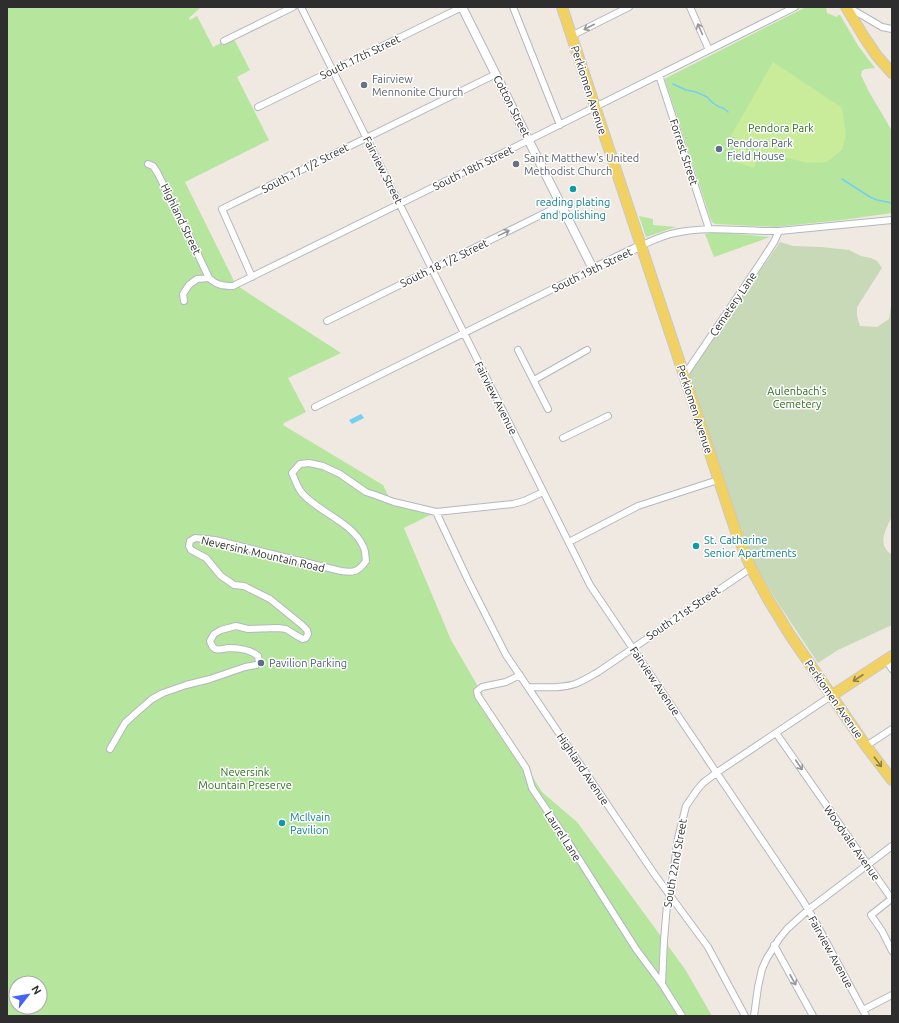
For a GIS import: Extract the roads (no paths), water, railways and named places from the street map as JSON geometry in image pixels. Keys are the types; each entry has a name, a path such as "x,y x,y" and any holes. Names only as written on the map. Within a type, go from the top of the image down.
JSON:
{"main road":[{"name":"Perkiomen Avenue","path":"562,7 718,480 750,568 790,636 866,746 892,780"},
{"path":"847,7 864,37 877,56 892,73"},
{"path":"831,696 889,658"}],"street":[{"path":"224,41 293,7"},
{"name":"Fairview Street","path":"302,7 464,333"},
{"name":"South 17th Street","path":"258,107 462,7"},
{"name":"Cotton Street","path":"462,7 594,269"},
{"path":"513,7 560,125"},
{"path":"571,36 629,7"},
{"path":"690,7 709,50"},
{"name":"South 18th Street","path":"211,280 222,286 233,286 659,76 787,9 795,7"},
{"path":"847,7 882,27 892,29"},
{"name":"South 17 1/2 Street","path":"252,277 222,209 496,74"},
{"name":"Forrest Street","path":"659,76 709,229"},
{"name":"Highland Street","path":"148,164 153,166 157,172 186,227 211,280"},
{"name":"South 18 1/2 Street","path":"327,321 562,205"},
{"name":"South 19th Street","path":"315,407 640,246 674,233 709,229 767,232 892,220"},
{"name":"Cemetery Lane","path":"684,376 759,265 774,242 779,231"},
{"path":"184,301 183,294 189,285 197,279 211,280"},
{"name":"Fairview Avenue","path":"464,333 590,585 808,910 864,1013"},
{"path":"518,350 548,409"},
{"path":"534,380 587,350"},
{"path":"563,438 608,416"},
{"name":"Neversink Mountain Road","path":"110,750 125,723 152,699 186,685 259,663 258,656 250,650 228,648 215,649 211,645 210,641 214,634 221,630 236,626 248,629 286,629 303,639 306,638 308,634 307,630 302,625 270,598 244,586 234,584 221,576 206,558 191,550 189,546 190,541 195,538 215,540 341,571 349,572 361,568 366,561 365,550 355,534 309,499 299,489 292,473 300,464 309,463 323,466 340,474 366,492 375,496 436,512"},
{"path":"569,542 638,506 718,480"},
{"path":"436,512 513,504 524,501 543,492"},
{"name":"Highland Avenue","path":"436,512 506,655 670,897 708,947 745,1016"},
{"name":"South 21st Street","path":"528,687 556,687 575,684 598,672 750,568"},
{"path":"889,658 892,669"},
{"name":"Laurel Lane","path":"520,675 506,682 482,687 477,691 478,696 526,768 532,788 636,949 662,984 682,1016"},
{"name":"South 22nd Street","path":"662,984 667,905 670,897 678,838 686,806 703,783 716,773 831,696"},
{"path":"866,746 892,729"},
{"name":"Woodvale Avenue","path":"776,733 891,898 872,915 892,951"},
{"path":"754,1016 762,969 774,945 787,929 808,910 892,846"},
{"path":"774,945 813,1016"},
{"path":"864,1013 892,995"}],"water":[{"path":"361,414 364,418 352,424 349,420"}],"waterway":[{"path":"673,84 707,97 713,103 728,112"},
{"path":"842,179 870,197 892,203"}],"place":[{"name":"Fairview Mennonite Church","path":"364,85"},
{"name":"Pendora Park Field House","path":"719,149"},
{"name":"Saint Matthew's United Methodist Church","path":"516,164"},
{"name":"reading plating and polishing","path":"573,189"},
{"name":"St. Catharine Senior Apartments","path":"696,546"},
{"name":"Pavilion Parking","path":"261,663"},
{"name":"McIlvain Pavilion","path":"282,823"}],"park label":[{"name":"Pendora Park","path":"781,128"},
{"name":"Aulenbach's Cemetery","path":"797,397"},
{"name":"Neversink Mountain Preserve","path":"245,778"}]}
